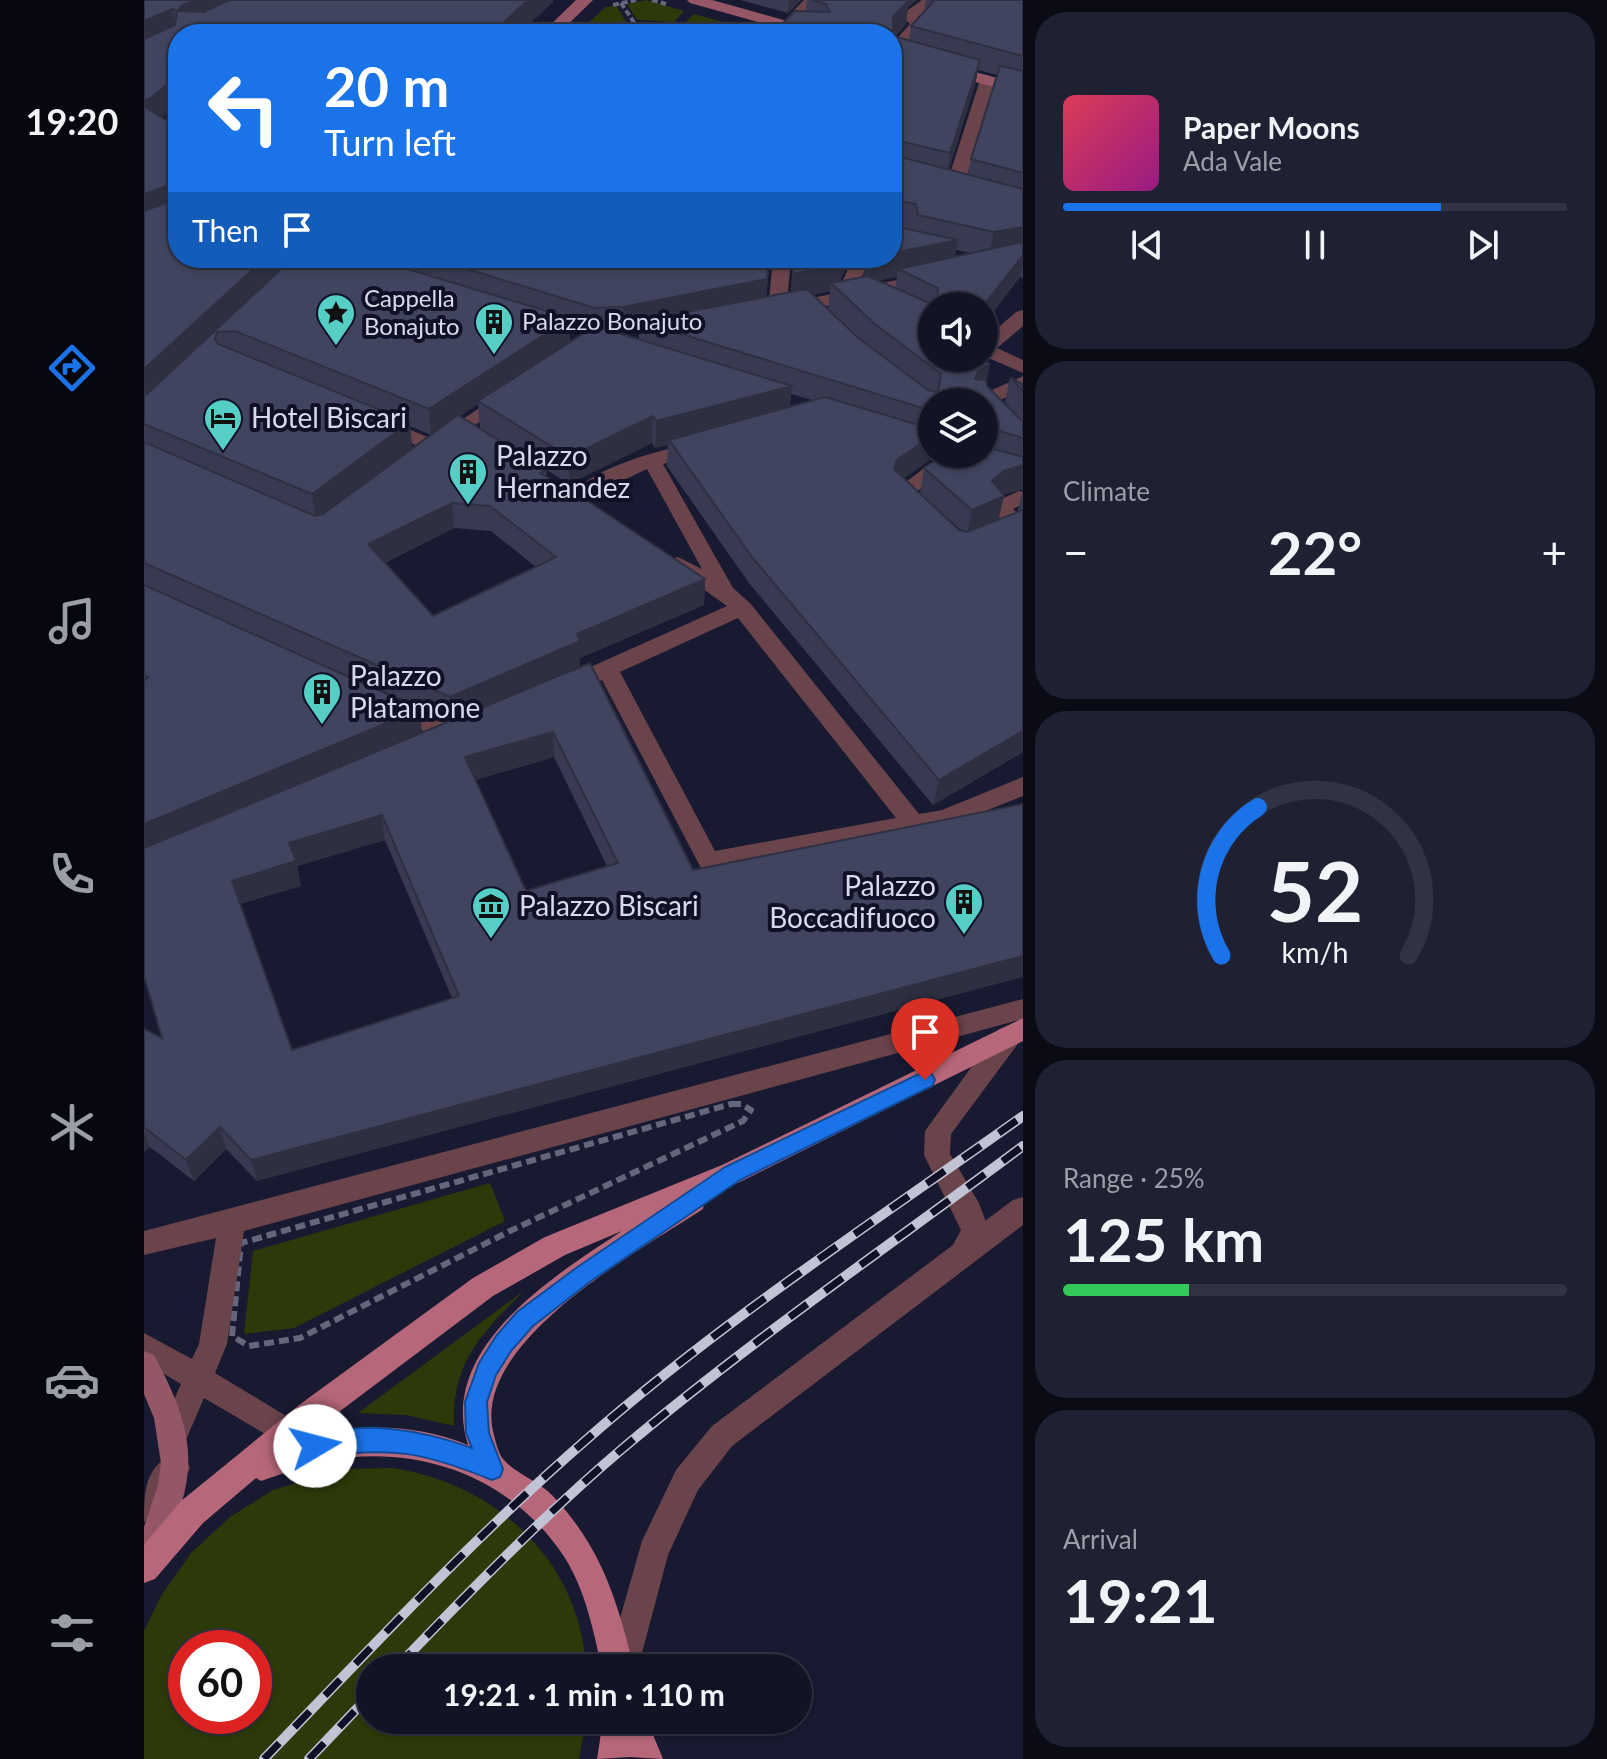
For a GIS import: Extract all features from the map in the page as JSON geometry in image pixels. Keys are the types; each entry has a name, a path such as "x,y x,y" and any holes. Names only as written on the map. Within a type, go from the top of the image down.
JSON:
{"main road":[{"path":"560,24 585,0"},
{"path":"695,0 783,24"},
{"path":"902,57 1023,90"},
{"path":"144,1568 202,1504 287,1434 483,1287 555,1246 732,1173 1016,1033"},
{"path":"492,1469 477,1433 476,1402 487,1371 504,1343 525,1319 583,1275 732,1173"},
{"path":"144,1365 175,1432 177,1466 149,1524 144,1561"},
{"path":"202,1504 261,1465 315,1446 368,1439 419,1443 469,1457 536,1500 567,1531 600,1591 617,1654"},
{"path":"613,1759 617,1734"},
{"path":"637,1734 647,1759"}],"street":[{"path":"792,24 813,0"},
{"path":"902,43 919,24 909,15 926,4"},
{"path":"953,189 988,80"},
{"path":"780,268 770,312 951,273"},
{"path":"844,297 857,268"},
{"path":"866,291 893,304"},
{"path":"809,304 830,325"},
{"path":"998,337 1023,316"},
{"path":"998,355 1023,367"},
{"path":"998,394 1023,382"},
{"path":"361,416 427,450 465,432 523,386"},
{"path":"576,501 592,486 616,473 709,445"},
{"path":"652,461 734,601 914,824"},
{"path":"933,520 902,493 940,468"},
{"path":"977,542 1017,525 999,508 1019,498"},
{"path":"663,554 734,601"},
{"path":"550,694 607,669 734,601"},
{"path":"607,669 709,861 945,818 1023,786"},
{"path":"368,697 452,735"},
{"path":"422,748 480,724"},
{"path":"144,1243 1023,1009"},
{"path":"963,1254 975,1230 969,1212 937,1155 938,1131 1016,1033"},
{"path":"624,1654 653,1552 687,1480 722,1436 1023,1209"},
{"path":"175,1432 213,1344 232,1222"},
{"path":"144,1346 287,1434 315,1446"},
{"path":"149,1524 202,1504"}],"path":[{"path":"604,3 636,0"},
{"path":"621,3 635,24"},
{"path":"731,1104 741,1104 751,1110 743,1121 510,1231 300,1338 249,1346 232,1336 241,1243 731,1104"}],"green space":[{"path":"646,0 684,11 674,22 637,20 627,4"},
{"path":"616,5 626,22 586,24 606,7"},
{"path":"694,14 730,24 684,24"},
{"path":"490,1183 505,1221 294,1328 244,1334 253,1251"},
{"path":"525,1290 495,1320 464,1366 458,1383 454,1426 406,1415 358,1413"},
{"path":"392,1468 430,1476 465,1490 497,1509 525,1533 549,1561 568,1593 580,1629 584,1654 356,1654 356,1734 583,1734 579,1759 144,1759 144,1631 161,1596 191,1553 230,1517 273,1490 344,1469"}],"building":[{"path":"144,0 194,0 180,7 179,11 204,12 229,0 528,0 502,24 175,24 177,11 172,9 144,21"},
{"path":"813,0 909,0 893,17 893,24 782,24 795,11 830,12 826,4"},
{"path":"932,0 1023,0 1023,56 911,26"},
{"path":"168,28 168,84 144,101 144,39"},
{"path":"902,38 980,60 950,153 902,141"},
{"path":"1000,66 1023,71 1023,173 971,159"},
{"path":"144,106 168,122 168,185 144,194"},
{"path":"902,157 1023,189 1023,227 994,232 918,215 916,204 902,201"},
{"path":"168,202 168,268 254,268 144,369 144,211"},
{"path":"902,228 958,240 902,251"},
{"path":"1023,242 1023,255 994,292 938,292 938,288 898,269"},
{"path":"282,268 404,268 570,318 429,409 235,331 217,332 215,339 218,344 410,422 312,494 144,424 144,394"},
{"path":"464,268 769,268 767,279 623,307 595,308"},
{"path":"793,268 823,268 793,274"},
{"path":"868,276 918,298 918,357 875,324 831,283"},
{"path":"807,289 857,337 925,388 918,388 918,407 639,321"},
{"path":"595,326 792,386 656,421 653,416 569,457 478,401"},
{"path":"938,372 978,372 975,379 986,380 989,388 939,388 941,374"},
{"path":"825,397 918,425 918,446 897,460 894,469 959,530 967,532 1023,510 1023,731 939,780 752,557 669,440"},
{"path":"998,397 1023,421 1023,438 998,430"},
{"path":"458,415 546,470 540,473 705,579 577,634 580,641 450,697 144,563 144,442 315,516 323,514","holes":["452,503 490,506 556,557 433,616 368,544"]},
{"path":"998,450 1023,457 1023,465 1004,471 992,481 1004,496 972,510 924,468 998,468"},
{"name":"Palazzo Platamone","path":"144,585 420,709 144,824 144,681 148,677 144,675"},
{"path":"590,663 693,870 1023,804 1023,956 251,1160 220,1127 186,1160 144,1127 144,1029 162,1038 144,976 144,848","holes":["553,732 618,863 526,891 465,757","382,815 459,996 292,1050 232,881 296,861 289,843"]}],"railway":[{"path":"264,1759 462,1556 586,1440 745,1313 1023,1116"},
{"path":"410,1654 535,1528 670,1409 1023,1146"},
{"path":"309,1759 356,1710"}],"place":[{"name":"Cappella Bonajuto","path":"336,347"},
{"name":"Palazzo Bonajuto","path":"494,356"},
{"name":"Hotel Biscari","path":"223,452"},
{"name":"Palazzo Hernandez","path":"468,506"},
{"name":"Palazzo Platamone","path":"322,726"},
{"name":"Palazzo Boccadifuoco","path":"964,936"},
{"name":"Palazzo Biscari","path":"491,940"}],"route":[{"path":"315,1446 368,1439 419,1443 469,1457 492,1469 477,1433 476,1402 487,1371 504,1343 525,1319 583,1275 732,1173 925,1080"}]}
